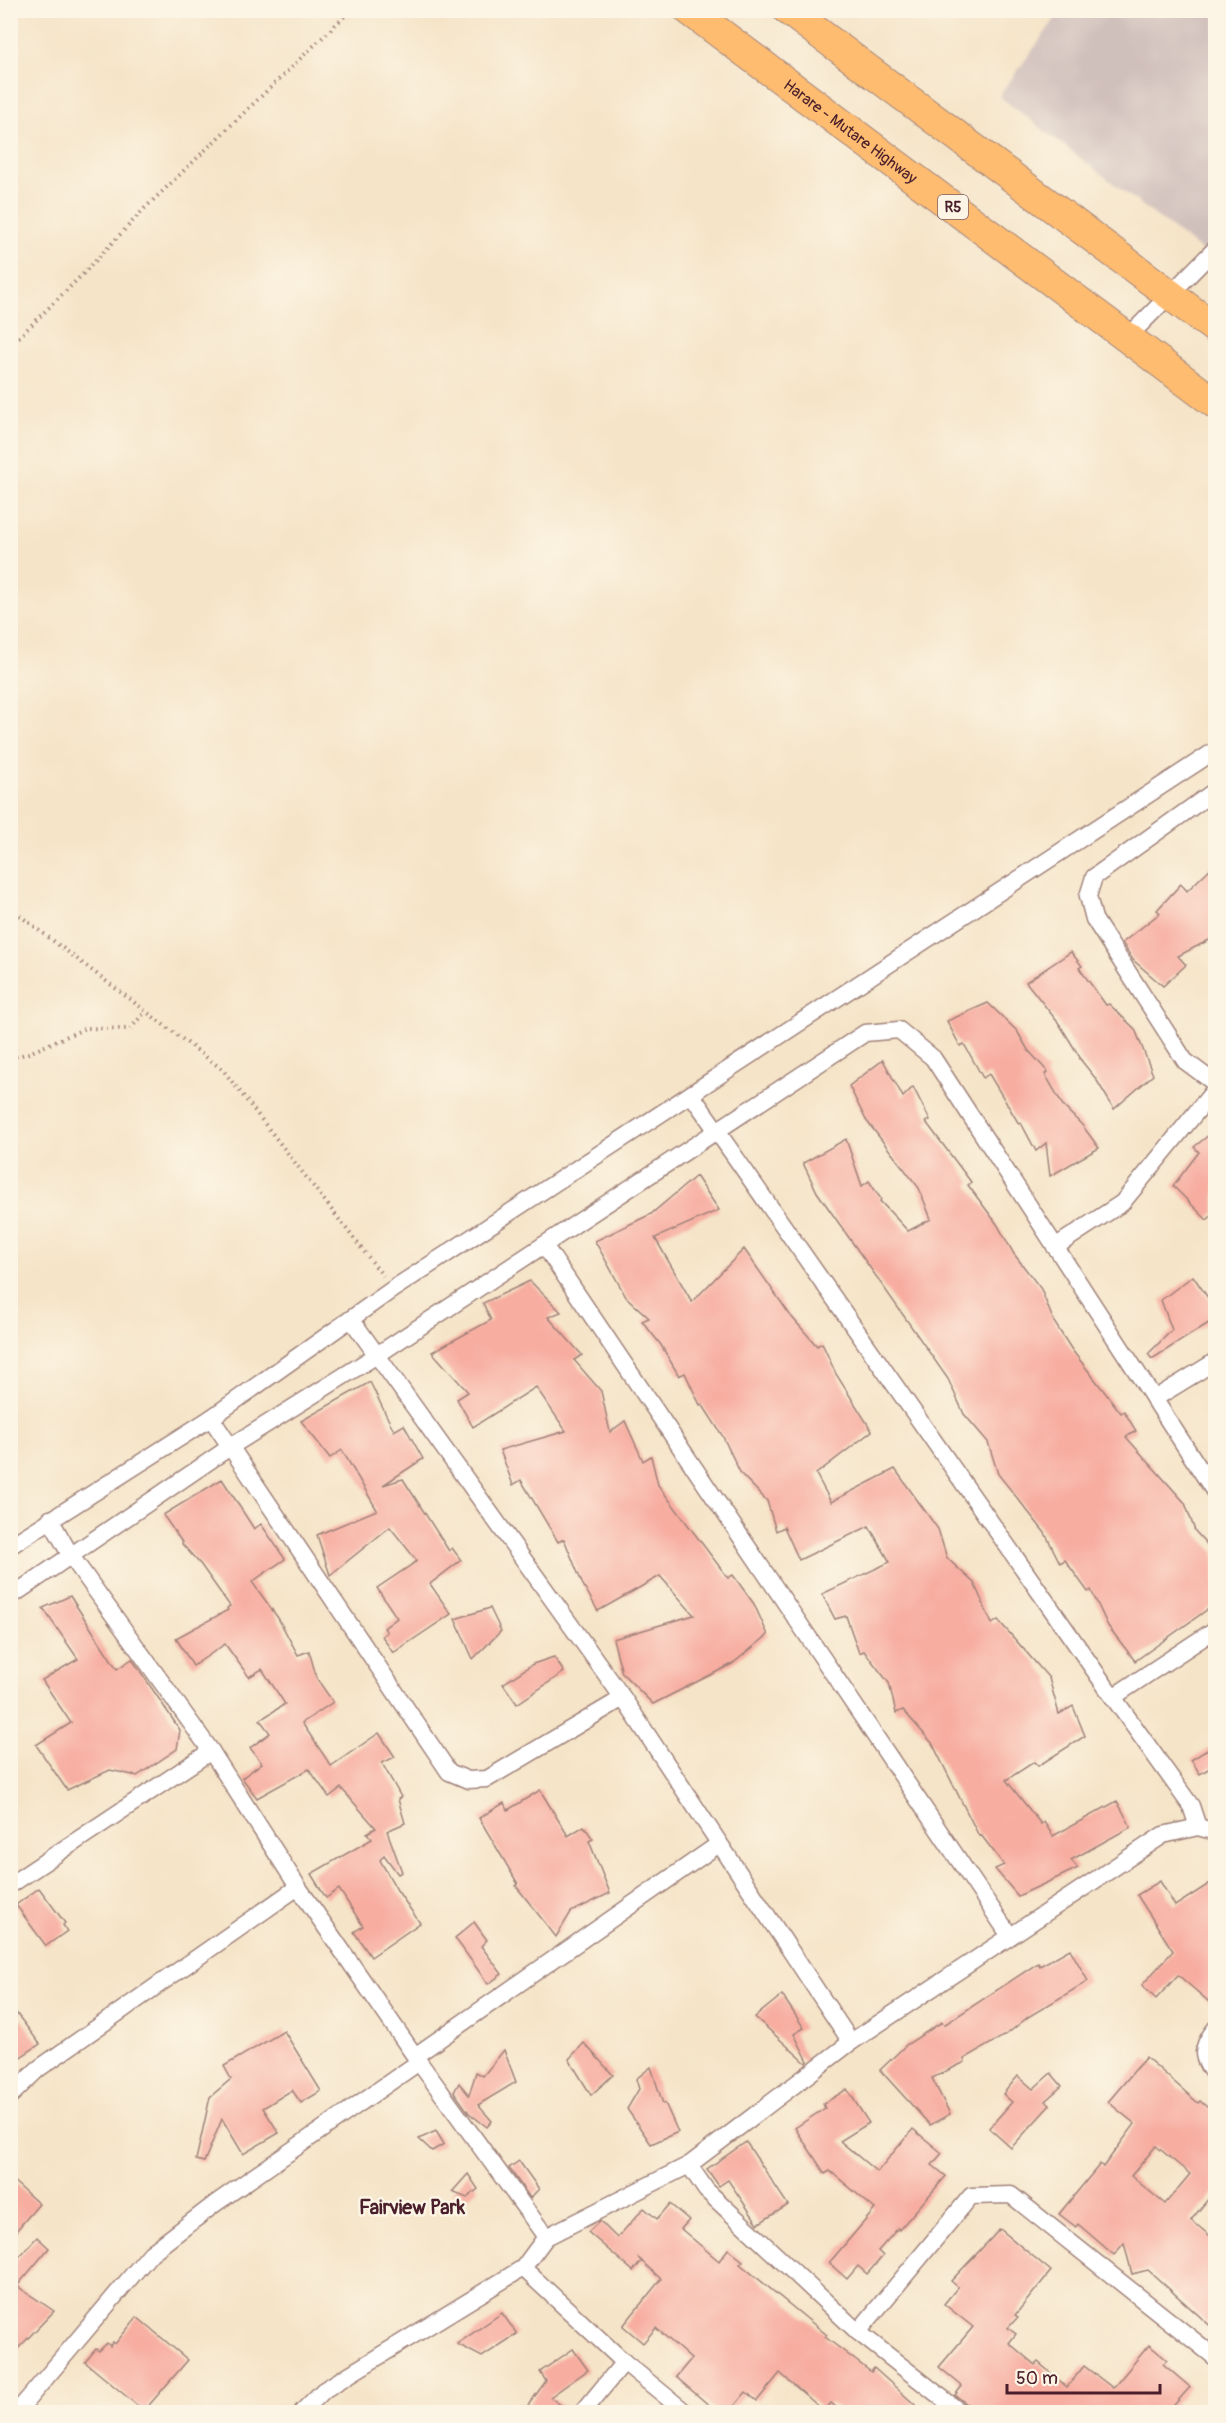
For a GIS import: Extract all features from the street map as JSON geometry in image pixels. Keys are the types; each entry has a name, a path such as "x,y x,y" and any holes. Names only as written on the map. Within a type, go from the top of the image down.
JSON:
{"highway":[{"name":"Harare - Mutare Highway","path":"689,10 1215,404"},
{"path":"788,10 1215,329"}],"street":[{"path":"1128,337 1215,248"},
{"path":"10,1546 211,1418 393,1289 1215,750"},
{"path":"1055,1247 1122,1203 1215,1086 1185,1061 1094,919 1088,896 1094,877 1215,790"},
{"path":"10,1597 230,1447 377,1355 865,1033 899,1030 933,1058 1215,1494"},
{"path":"691,1094 1191,1806 1198,1827"},
{"path":"544,1245 1010,1936"},
{"path":"351,1318 623,1698 851,2042"},
{"path":"1154,1399 1215,1361"},
{"path":"211,1418 449,1773 468,1780 487,1779 623,1698"},
{"path":"50,1519 71,1556 211,1750 298,1887 417,2059 546,2237"},
{"path":"1113,1697 1215,1629"},
{"path":"10,1885 211,1750"},
{"path":"302,2412 324,2390 523,2268 546,2237 689,2165 851,2042 1163,1835 1198,1827 1215,1832"},
{"path":"18,2412 151,2253 216,2203 719,1844"},
{"path":"10,2096 38,2070 298,1887"},
{"path":"1215,2028 1202,2054 1206,2065 1215,2077"},
{"path":"689,2165 706,2190 858,2332 960,2412"},
{"path":"858,2332 971,2196 1011,2195 1215,2358"},
{"path":"523,2268 624,2362 685,2412"},
{"path":"583,2412 624,2362"}],"path":[{"path":"10,346 161,193 351,10"},
{"path":"10,908 224,1070 393,1289"},
{"path":"10,1058 29,1053 86,1028 130,1029 147,1011"}],"shaded area":[{"path":"1061,11 1215,11 1215,261 999,96"}],"building":[{"path":"1215,864 1215,937 1178,956 1186,965 1163,986 1133,960 1122,943 1160,913 1157,910 1181,884 1187,891"},
{"path":"1071,952 1082,966 1079,968 1106,1005 1109,1004 1135,1029 1153,1075 1114,1109 1060,1025 1026,982"},
{"path":"988,1003 1017,1031 1028,1050 1048,1072 1045,1074 1064,1107 1082,1125 1099,1148 1050,1176 1046,1143 1036,1151 989,1074 983,1078 964,1044 960,1046 947,1021"},
{"path":"883,1060 903,1097 913,1087 930,1120 926,1122 971,1182 968,1185 997,1224 1014,1254 1041,1289 1054,1322 1072,1350 1121,1413 1124,1411 1136,1431 1126,1437 1185,1503 1195,1531 1215,1553 1215,1604 1135,1661 1108,1626 1091,1590 1088,1592 1065,1560 1060,1563 1045,1533 998,1474 988,1442 964,1414 948,1379 817,1192 803,1163 846,1139 862,1186 869,1181 881,1199 880,1201 908,1231 931,1219 919,1188 866,1120 849,1086"},
{"path":"1215,1130 1215,1212 1207,1220 1173,1186 1199,1152 1194,1147"},
{"path":"696,1176 719,1210 655,1238 692,1302 744,1249 790,1315 817,1346 822,1343 836,1374 872,1431 816,1474 831,1502 895,1469 938,1529 947,1558 974,1583 992,1624 998,1620 1049,1678 1059,1714 1073,1706 1085,1736 1038,1766 1034,1762 1006,1780 1041,1824 1044,1822 1053,1836 1117,1801 1131,1827 1071,1860 1078,1868 1018,1896 995,1869 1004,1865 981,1835 979,1836 932,1743 903,1710 896,1713 889,1683 864,1651 859,1653 846,1616 835,1619 822,1594 890,1562 869,1526 799,1560 784,1527 776,1531 767,1501 741,1474 722,1435 702,1404 700,1405 685,1373 679,1376 661,1345 642,1321 649,1318 626,1297 595,1241 651,1214"},
{"path":"1193,1276 1215,1308 1215,1319 1152,1359 1148,1354 1172,1330 1161,1300"},
{"path":"530,1281 561,1312 548,1317 582,1355 574,1360 601,1391 610,1432 625,1421 643,1461 651,1456 658,1485 728,1578 733,1575 754,1604 768,1635 732,1664 653,1704 622,1673 613,1639 694,1615 660,1576 598,1611 582,1583 564,1539 558,1542 521,1480 513,1485 500,1450 566,1431 536,1387 473,1427 457,1399 468,1392 432,1352 491,1320 483,1303"},
{"path":"370,1382 394,1431 404,1425 423,1459 383,1485 403,1479 449,1551 452,1548 461,1560 430,1584 451,1614 393,1653 382,1636 387,1632 384,1628 397,1618 377,1588 417,1561 390,1527 330,1575 317,1535 377,1510 342,1450 330,1458 301,1421"},
{"path":"222,1479 254,1529 261,1524 285,1559 252,1582 278,1618 298,1655 309,1651 317,1679 333,1702 302,1723 331,1766 379,1733 395,1757 382,1763 401,1797 398,1799 405,1823 387,1831 402,1872 398,1874 384,1855 380,1860 420,1923 371,1957 354,1932 363,1926 339,1889 326,1898 311,1874 372,1839 367,1833 376,1828 341,1788 329,1797 309,1769 257,1798 242,1778 262,1763 250,1748 270,1733 260,1720 285,1704 262,1669 249,1677 225,1644 193,1666 176,1638 228,1610 230,1606 201,1565 182,1544 163,1515"},
{"path":"70,1596 117,1669 132,1659 180,1730 177,1749 137,1776 110,1770 67,1790 36,1745 71,1723 42,1680 78,1659 43,1608"},
{"path":"490,1608 501,1631 473,1659 455,1619"},
{"path":"554,1657 564,1672 517,1704 503,1684 533,1664"},
{"path":"1215,1745 1215,1765 1200,1774 1191,1760"},
{"path":"540,1790 568,1836 584,1826 593,1839 589,1841 610,1893 571,1912 556,1937 516,1886 518,1884 479,1818 504,1803 508,1810"},
{"path":"1215,1880 1215,2007 1178,1975 1156,1999 1142,1985 1173,1951 1137,1895 1160,1881 1175,1906"},
{"path":"39,1888 65,1923 63,1925 67,1931 46,1946 16,1905"},
{"path":"474,1922 487,1940 481,1946 502,1974 488,1984 455,1938"},
{"path":"1070,1949 1088,1981 964,2059 965,2062 932,2078 950,2114 930,2125 880,2070 906,2045 942,2022 944,2025 1038,1963 1040,1966"},
{"path":"782,1995 804,2028 794,2034 808,2061 806,2063 755,2017"},
{"path":"10,2005 40,2044 10,2064"},
{"path":"284,2031 321,2091 301,2103 292,2090 263,2108 279,2133 243,2154 222,2119 204,2162 196,2160 210,2097 231,2079 224,2066"},
{"path":"584,2043 613,2075 591,2095 569,2059"},
{"path":"504,2050 516,2082 478,2105 492,2121 487,2127 469,2113 454,2092 459,2083 469,2095 476,2072 483,2076"},
{"path":"1146,2057 1198,2103 1200,2101 1215,2114 1215,2191 1191,2220 1215,2240 1215,2330 1148,2270 1132,2274 1124,2243 1114,2255 1078,2224 1076,2227 1059,2214 1100,2164 1103,2167 1135,2124 1108,2102","holes":["1156,2146 1190,2174 1165,2204 1131,2176"]},
{"path":"651,2067 663,2104 665,2103 678,2132 651,2144 627,2109 639,2089 636,2079"},
{"path":"1051,2073 1062,2086 1045,2101 1050,2105 1011,2148 989,2128 1012,2102 1003,2094 1018,2076 1033,2089"},
{"path":"847,2089 869,2123 840,2141 877,2172 913,2129 942,2153 932,2165 946,2176 878,2251 883,2256 867,2274 858,2266 847,2279 829,2263 875,2209 830,2171 825,2174 795,2128 825,2108 823,2104"},
{"path":"436,2131 444,2144 432,2151 419,2139"},
{"path":"746,2142 788,2205 758,2224 728,2180 719,2186 707,2169"},
{"path":"519,2161 539,2189 530,2198 509,2168"},
{"path":"468,2174 478,2189 467,2198 452,2192"},
{"path":"10,2178 39,2204 10,2238"},
{"path":"670,2204 689,2220 681,2229 719,2261 728,2249 743,2261 740,2264 827,2335 825,2337 871,2372 874,2368 923,2412 842,2412 831,2403 824,2411 780,2373 757,2401 746,2392 729,2412 717,2412 676,2377 691,2359 656,2328 643,2343 623,2326 661,2279 642,2261 633,2271 588,2232 600,2221 617,2238 644,2208 657,2219"},
{"path":"1000,2229 1051,2271 1015,2315 1018,2317 1008,2328 1016,2334 1009,2343 1035,2365 1038,2362 1067,2387 1084,2366 1113,2388 1149,2345 1167,2360 1163,2364 1190,2387 1168,2412 970,2412 967,2404 955,2395 962,2386 939,2367 973,2327 944,2304 958,2287 951,2281"},
{"path":"37,2237 49,2248 17,2286 54,2311 10,2357 10,2267"},
{"path":"502,2313 517,2334 482,2357 457,2344"},
{"path":"137,2317 188,2360 144,2411 85,2362 96,2349 99,2351 107,2343 110,2346 113,2342 115,2344"},
{"path":"573,2349 588,2370 550,2397 570,2412 523,2412 546,2381 540,2372"}],"district":[{"name":"Fairview Park","path":"412,2207"}]}
